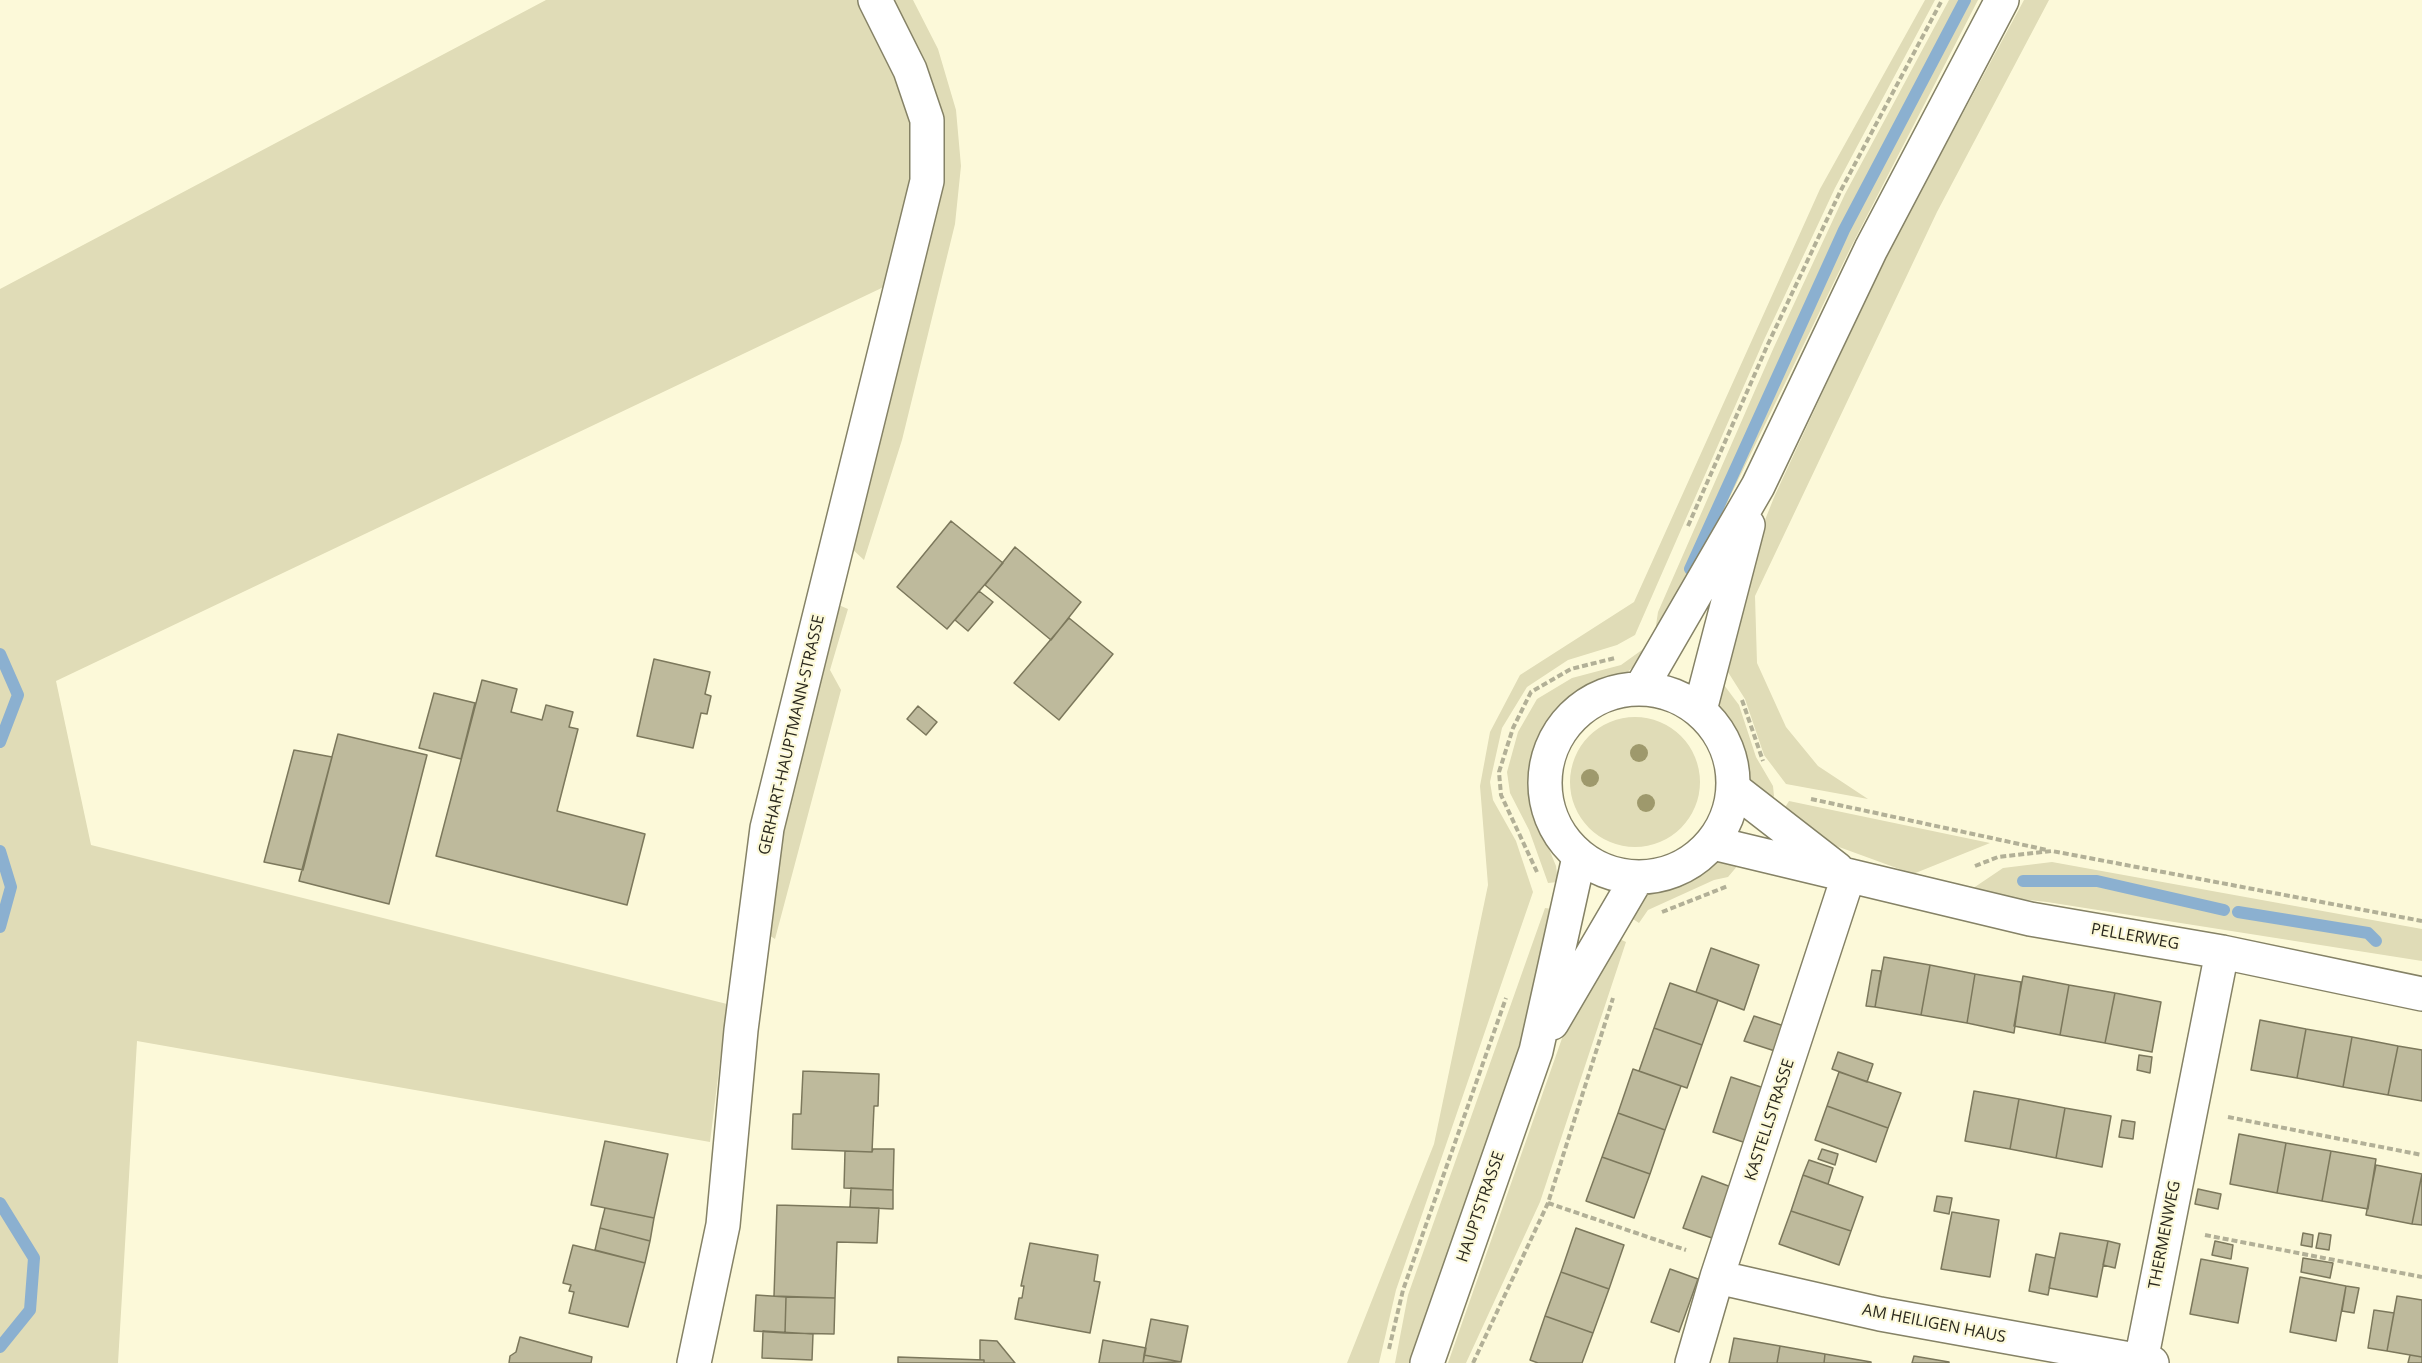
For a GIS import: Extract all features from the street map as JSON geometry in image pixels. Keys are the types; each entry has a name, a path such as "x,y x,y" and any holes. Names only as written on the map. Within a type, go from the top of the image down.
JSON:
{"street":[{"name":"GERHART-HAUPTMANN-STRASSE","path":"694,1363 723,1225 741,1030 766,834 902,291 927,181 927,120 910,70 875,0"},
{"path":"1641,688 1758,486 1871,249 2002,0"},
{"path":"1700,710 1758,486"},
{"path":"1641,688 1671,694 1700,710 1720,732 1731,759 1734,789 1724,824 1713,843 1691,863 1666,874 1637,878 1608,873 1579,857 1558,831 1546,800 1546,766 1558,735 1580,710 1609,693 1641,688"},
{"name":"PELLERWEG","path":"1734,789 1848,877"},
{"name":"PELLERWEG","path":"1713,843 2030,919 2222,952 2422,994"},
{"name":"HAUPTSTRASSE","path":"1426,1363 1536,1051 1579,857"},
{"name":"KASTELLSTRASSE","path":"1692,1363 1848,877"},
{"name":"HAUPTSTRASSE","path":"1536,1051 1637,878"},
{"name":"THERMENWEG","path":"2147,1362 2166,1228 2222,952"},
{"name":"AM HEILIGEN HAUS","path":"1720,1270 1880,1314 2147,1362"}],"path":[{"path":"1686,531 1768,344 1840,192 1942,0"},
{"path":"1540,880 1501,795 1499,771 1513,728 1531,692 1571,669 1619,657"},
{"path":"1769,817 1782,793 2052,851 2422,921"},
{"path":"1966,870 1998,857 2052,851"},
{"path":"1661,913 1733,884 1740,878 1751,853"},
{"path":"1388,1353 1403,1290 1509,990"},
{"path":"1473,1363 1548,1203 1614,996"},
{"path":"2190,1110 2422,1155"},
{"path":"1548,1203 1720,1270"},
{"path":"2166,1228 2422,1277"}],"shaded area":[{"path":"546,0 862,0 898,72 914,124 916,179 890,284 56,681 91,845 727,1004 710,1142 137,1041 118,1363 0,1363 0,289"},
{"path":"892,0 913,0 938,49 956,110 961,166 955,224 902,440 864,560 850,547 939,181"},
{"path":"1925,0 1935,0 1835,188 1764,340 1635,635 1617,645 1568,660 1527,687 1502,728 1490,782 1493,800 1516,841 1533,892 1396,1290 1379,1363 1347,1363 1434,1144 1488,885 1480,786 1490,732 1520,675 1634,602 1820,189"},
{"path":"1949,0 1978,0 1851,247 1694,571 1655,632 1658,612 1774,347 1845,194"},
{"path":"2024,0 2049,0 1937,212 1755,596 1757,663 1786,727 1818,766 1868,799 1786,784 1764,755 1745,699 1721,661 1740,582 1775,495 1887,254"},
{"path":"841,606 848,609 830,670 841,690 775,939 759,929 831,608"},
{"path":"1646,647 1653,650 1624,675 1593,687 1561,706 1540,736 1528,773 1532,807 1556,866 1558,882 1548,883 1529,830 1510,793 1507,772 1518,732 1537,699 1572,678 1621,665"},
{"path":"1718,677 1739,705 1756,757 1773,786 1774,796 1771,802 1749,789 1739,753 1716,705"},
{"path":"1635,717 1660,722 1681,736 1695,757 1700,782 1695,807 1681,828 1660,842 1635,847 1610,842 1589,828 1575,807 1570,782 1575,757 1589,736 1610,722"},
{"path":"1789,801 1990,843 1913,874 1828,843 1781,814"},
{"path":"1718,861 1739,864 1728,877 1714,880 1648,910 1639,923 1624,913 1637,897 1696,875"},
{"path":"2052,862 2422,929 2422,961 2047,902 1966,893 2003,868"},
{"path":"1545,908 1561,910 1549,970 1411,1363 1395,1363 1408,1295"},
{"path":"1609,934 1626,942 1540,1202 1466,1363 1448,1363 1573,1007"}],"building":[{"path":"951,521 1003,563 947,629 897,587"},
{"path":"1015,547 1081,602 1051,640 985,585"},
{"path":"979,591 993,602 968,631 955,620"},
{"path":"1069,618 1113,654 1059,720 1014,683"},
{"path":"654,659 710,672 705,694 711,696 707,714 701,713 693,748 637,736"},
{"path":"482,680 517,689 511,712 542,720 546,705 573,712 569,727 578,729 557,811 645,834 627,905 436,856"},
{"path":"434,693 475,703 461,759 419,748"},
{"path":"918,706 937,722 926,735 907,719"},
{"path":"338,734 427,755 389,904 299,881"},
{"path":"294,750 332,757 303,870 264,862"},
{"path":"1711,948 1759,965 1744,1010 1696,992"},
{"path":"1884,957 1930,965 1921,1015 1875,1007"},
{"path":"1930,965 1975,974 1967,1023 1921,1015"},
{"path":"1872,970 1881,971 1875,1007 1866,1006"},
{"path":"1975,974 2021,982 2014,1033 1967,1023"},
{"path":"2023,976 2069,985 2060,1035 2014,1026"},
{"path":"1670,983 1718,1000 1702,1045 1654,1028"},
{"path":"2069,985 2115,993 2105,1043 2060,1035"},
{"path":"2115,993 2161,1002 2152,1052 2105,1043"},
{"path":"1754,1016 1787,1027 1778,1052 1744,1041"},
{"path":"2260,1020 2306,1029 2297,1078 2251,1070"},
{"path":"1654,1028 1702,1045 1687,1088 1639,1071"},
{"path":"2306,1029 2352,1037 2343,1087 2297,1078"},
{"path":"2352,1037 2398,1046 2388,1095 2343,1087"},
{"path":"2398,1046 2422,1050 2422,1101 2388,1095"},
{"path":"1838,1052 1873,1064 1867,1082 1832,1069"},
{"path":"2139,1055 2152,1057 2150,1073 2137,1070"},
{"path":"1633,1069 1681,1086 1665,1130 1618,1113"},
{"path":"803,1071 879,1074 878,1106 874,1106 872,1152 792,1149 793,1114 801,1114"},
{"path":"1839,1072 1901,1093 1888,1128 1827,1106"},
{"path":"1731,1077 1764,1088 1746,1143 1713,1132"},
{"path":"1974,1091 2019,1099 2010,1149 1965,1141"},
{"path":"2019,1099 2065,1108 2056,1158 2010,1149"},
{"path":"1827,1106 1888,1128 1876,1162 1815,1140"},
{"path":"2065,1108 2111,1116 2102,1167 2056,1158"},
{"path":"1618,1113 1665,1130 1650,1174 1602,1157"},
{"path":"2122,1120 2135,1122 2133,1139 2119,1137"},
{"path":"2239,1134 2286,1143 2277,1193 2230,1184"},
{"path":"605,1141 668,1154 654,1218 591,1205"},
{"path":"2286,1143 2331,1151 2322,1201 2277,1193"},
{"path":"873,1149 894,1149 893,1190 844,1188 845,1151 872,1152"},
{"path":"1822,1149 1838,1154 1835,1165 1818,1159"},
{"path":"2331,1151 2376,1159 2368,1209 2322,1201"},
{"path":"1602,1157 1650,1174 1634,1218 1586,1201"},
{"path":"1809,1160 1833,1168 1828,1184 1803,1175"},
{"path":"2376,1165 2422,1174 2412,1224 2366,1215"},
{"path":"2422,1174 2422,1225 2412,1224"},
{"path":"1803,1175 1863,1197 1851,1231 1791,1211"},
{"path":"1702,1176 1731,1187 1712,1238 1683,1228"},
{"path":"851,1188 893,1190 893,1209 850,1207"},
{"path":"2198,1189 2221,1194 2218,1209 2195,1204"},
{"path":"1937,1196 1952,1198 1949,1214 1934,1211"},
{"path":"777,1205 879,1208 877,1243 837,1242 835,1298 774,1296"},
{"path":"605,1208 654,1218 650,1241 600,1228"},
{"path":"1791,1211 1851,1231 1839,1265 1779,1244"},
{"path":"1952,1212 1999,1220 1990,1277 1941,1269"},
{"path":"600,1228 650,1241 645,1263 595,1250"},
{"path":"1576,1228 1624,1245 1609,1289 1561,1272"},
{"path":"2060,1233 2108,1241 2097,1297 2049,1288"},
{"path":"2303,1233 2313,1235 2312,1247 2301,1245"},
{"path":"2319,1233 2331,1235 2329,1250 2316,1248"},
{"path":"2108,1241 2120,1244 2115,1268 2103,1265"},
{"path":"2215,1241 2233,1245 2231,1259 2212,1255"},
{"path":"1030,1243 1098,1255 1094,1281 1100,1282 1090,1333 1015,1319 1019,1298 1022,1298 1024,1286 1021,1286"},
{"path":"573,1245 645,1263 628,1327 569,1313 574,1292 569,1291 571,1285 563,1283"},
{"path":"2036,1254 2055,1258 2048,1295 2029,1291"},
{"path":"2303,1258 2333,1263 2330,1278 2301,1272"},
{"path":"2201,1259 2248,1268 2238,1323 2190,1314"},
{"path":"1670,1269 1698,1279 1679,1332 1651,1322"},
{"path":"1561,1272 1609,1289 1593,1333 1545,1316"},
{"path":"2300,1277 2346,1286 2336,1341 2290,1332"},
{"path":"2346,1286 2359,1288 2354,1313 2342,1311"},
{"path":"756,1295 786,1297 785,1333 754,1331"},
{"path":"2397,1296 2422,1300 2422,1357 2387,1351"},
{"path":"786,1297 835,1298 834,1334 785,1333"},
{"path":"2374,1310 2394,1313 2387,1351 2368,1348"},
{"path":"1545,1316 1593,1333 1582,1363 1538,1363 1530,1360"},
{"path":"1151,1319 1188,1326 1181,1362 1144,1355"},
{"path":"763,1331 813,1334 812,1360 762,1358"},
{"path":"520,1337 592,1357 591,1363 509,1363 510,1356 516,1352"},
{"path":"1734,1338 1780,1346 1777,1363 1729,1363"},
{"path":"980,1340 997,1341 1015,1363 984,1363 984,1360 980,1360"},
{"path":"1103,1340 1146,1348 1143,1363 1099,1363"},
{"path":"1780,1346 1825,1354 1824,1363 1777,1363"},
{"path":"1825,1354 1871,1362 1871,1363 1824,1363"},
{"path":"1144,1355 1181,1362 1143,1363"},
{"path":"2410,1355 2422,1357 2422,1363 2408,1363"},
{"path":"1914,1356 1949,1362 1949,1363 1912,1363"},
{"path":"898,1357 984,1360 984,1363 898,1363"}],"waterway":[{"path":"1690,569 1844,230 1965,0"},
{"path":"0,654 18,695 0,742"},
{"path":"0,851 11,887 0,927"},
{"path":"2023,881 2097,881 2224,910"},
{"path":"2238,912 2368,933 2376,941"},
{"path":"0,1203 34,1258 30,1310 0,1347"}]}
